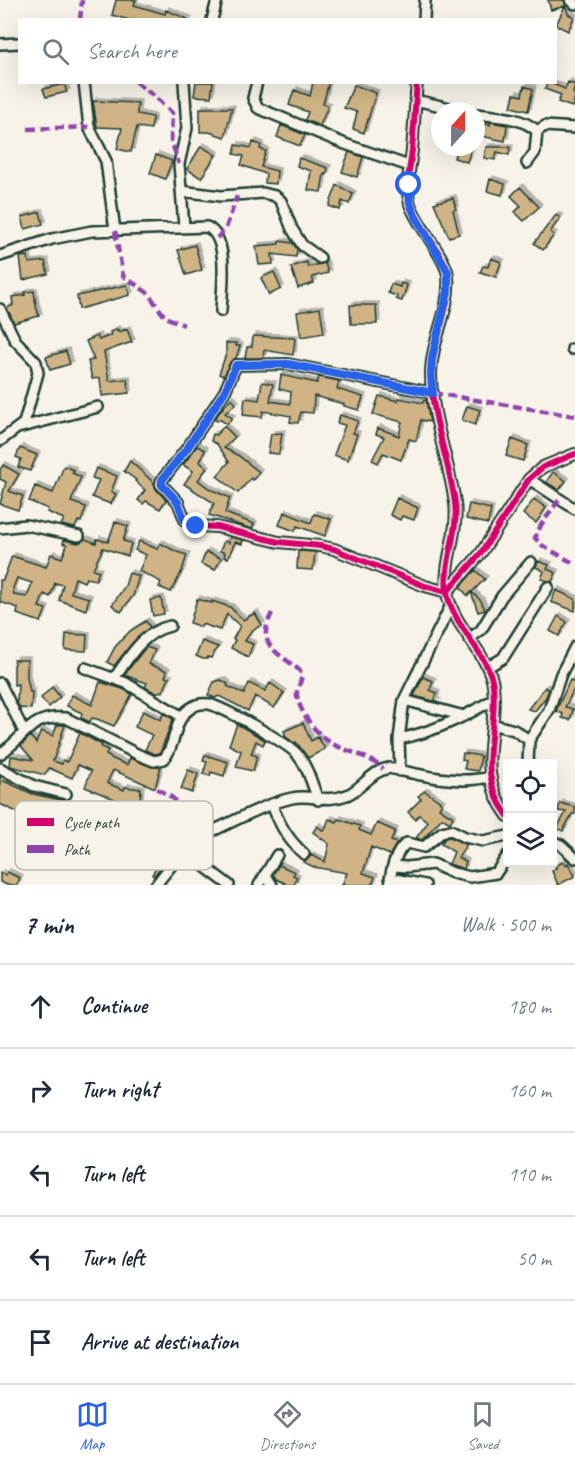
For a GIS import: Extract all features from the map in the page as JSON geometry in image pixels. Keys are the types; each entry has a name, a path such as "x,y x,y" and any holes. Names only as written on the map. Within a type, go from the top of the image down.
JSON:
{"street":[{"path":"212,18 217,0"},
{"path":"424,18 425,0"},
{"path":"571,0 575,4"},
{"path":"0,44 18,43"},
{"path":"84,84 90,127 106,161 115,231"},
{"path":"184,84 187,128 180,160 184,227"},
{"path":"256,84 253,98 258,108 345,144 409,166"},
{"path":"417,84 409,166 410,202 415,216 448,272 448,291 432,358 431,375 455,503 453,539 447,571 447,592 470,639 488,667 493,682 495,699 488,759 494,793 505,813"},
{"path":"415,100 431,104"},
{"path":"485,115 515,119 537,131"},
{"path":"537,131 545,126 575,128"},
{"path":"527,163 535,152 537,131"},
{"path":"181,191 221,196 263,193 275,196 281,201 292,230 302,245 320,258"},
{"path":"0,256 66,235 92,231 207,226 213,230 222,254 221,311"},
{"path":"0,309 15,340 37,366 36,382 24,423 0,441"},
{"path":"433,393 288,364 236,365 225,391 188,447 161,482 178,502 184,520 196,526 217,527 279,542 334,549 425,586 447,592"},
{"path":"18,428 98,407"},
{"path":"447,592 481,553 529,479 543,467 575,454"},
{"path":"529,479 575,509"},
{"path":"0,528 26,525 79,536"},
{"path":"470,639 481,630 502,596 531,562"},
{"path":"488,667 503,658 548,587"},
{"path":"400,771 399,739 404,700 451,604"},
{"path":"115,677 135,647 158,629 170,626"},
{"path":"528,759 529,740 549,710 561,674 575,647"},
{"path":"86,668 115,677 181,716"},
{"path":"0,683 24,732"},
{"path":"399,739 422,734 464,716 495,699"},
{"path":"404,700 464,716"},
{"path":"0,753 43,719 66,718 154,760 164,759 170,752 181,716 193,706 202,703 210,704 280,741 295,752 309,773 318,800"},
{"path":"492,724 514,730 529,740"},
{"path":"0,768 34,786 66,794"},
{"path":"213,831 294,797 318,800 344,796 356,791 383,769 459,780 479,780 490,777"},
{"path":"272,805 280,826 292,844 304,854"},
{"path":"425,885 391,881 394,866 403,845 407,843 426,847 441,832 451,830 465,837 483,841 503,837"},
{"path":"557,843 575,858"},
{"path":"260,885 278,855"},
{"path":"394,866 433,864 453,873 471,877 496,873 503,862"},
{"path":"156,885 168,870"},
{"path":"209,870 229,885"},
{"path":"265,874 272,885"}],"building":[{"path":"116,0 136,0 134,5 165,14 166,10 185,18 122,18 112,15"},
{"path":"548,0 564,0 568,14 574,17 568,31 557,26 565,6 551,10"},
{"path":"568,82 575,85 572,107 558,102 561,95 545,89 547,84 565,89"},
{"path":"64,84 67,92 46,97 43,89"},
{"path":"196,84 213,84 211,97 194,96"},
{"path":"313,84 328,84 323,104 328,106 320,126 305,120 308,112 289,105 294,90 310,96"},
{"path":"354,85 376,93 364,133 353,129 357,112 344,108"},
{"path":"524,86 533,89 528,111 511,107 514,94 522,96"},
{"path":"93,101 138,103 137,114 153,117 151,129 137,127 131,152 117,149 122,128 97,127"},
{"path":"200,108 232,108 225,137 200,132"},
{"path":"490,122 507,125 505,141 485,137 485,124 490,125"},
{"path":"281,125 305,135 300,146 277,137"},
{"path":"253,142 261,145 260,149 266,151 261,167 277,171 276,184 265,183 266,174 241,165 244,156 234,154 236,145 251,148"},
{"path":"201,146 216,155 201,178 187,169"},
{"path":"486,147 510,147 509,155 497,152 495,160 484,158"},
{"path":"349,152 363,157 357,177 342,172"},
{"path":"156,155 172,161 165,179 150,173"},
{"path":"455,156 469,156 467,162 454,158"},
{"path":"299,158 328,168 326,175 324,174 321,192 308,190 311,171 297,166"},
{"path":"490,179 505,184 502,195 487,191"},
{"path":"337,185 353,194 349,204 342,201 340,210 329,206"},
{"path":"520,187 539,207 524,221 515,212 521,206 511,196"},
{"path":"453,198 456,209 453,210 459,234 449,237 434,203"},
{"path":"40,212 43,224 25,229 22,217"},
{"path":"556,215 560,218 550,232 554,235 543,250 534,243"},
{"path":"279,241 293,243 297,249 296,257 272,254 273,264 259,265 256,246 279,244"},
{"path":"195,245 202,270 186,275 178,250"},
{"path":"28,256 29,263 45,261 48,274 23,280 20,257"},
{"path":"491,258 501,262 496,277 480,272 483,266 488,267"},
{"path":"307,262 308,267 325,263 328,273 312,277 314,283 298,288 291,267"},
{"path":"274,272 281,289 269,295 261,278"},
{"path":"401,283 407,285 402,301 396,299 397,296 388,293 391,284 400,287"},
{"path":"127,285 130,295 79,309 77,296"},
{"path":"34,291 39,316 14,323 7,308 13,305 12,297"},
{"path":"350,305 376,305 377,324 351,324"},
{"path":"320,308 324,333 301,337 297,312"},
{"path":"117,329 119,332 127,329 132,342 104,352 109,381 127,379 129,393 102,396 100,378 92,379 88,361 94,360 86,341 97,336 99,340 111,335 110,332"},
{"path":"253,336 295,338 293,355 264,350 263,358 245,358 247,347 252,347"},
{"path":"226,343 236,343 236,346 240,346 236,358 230,362 224,376 219,374 226,354"},
{"path":"66,351 70,364 50,370 46,357"},
{"path":"281,375 317,383 319,377 339,381 337,389 363,397 359,410 314,396 313,413 301,412 298,423 290,422 291,416 263,411 262,417 243,415 245,398 259,400 262,382 273,384 270,401 290,404 291,392 279,389"},
{"path":"379,396 398,401 399,398 423,403 426,400 430,422 421,420 416,441 409,439 401,460 383,453 378,463 372,460 384,437 376,434 378,428 399,436 402,422 373,414"},
{"path":"231,398 236,404 225,413 232,418 227,424 214,419"},
{"path":"467,406 480,410 475,425 462,420"},
{"path":"340,415 358,421 353,433 357,434 348,460 334,455 345,425 337,423"},
{"path":"224,426 235,437 224,448 239,456 259,472 238,493 217,476 229,462 217,444 211,441 213,434 216,435"},
{"path":"282,433 279,454 268,453 271,434"},
{"path":"512,439 528,445 523,461 506,456"},
{"path":"197,446 205,450 200,462 207,468 198,480 210,489 230,498 225,513 254,524 252,529 209,515 214,503 184,484 193,471 183,465"},
{"path":"20,448 37,455 30,471 18,467 21,459 16,457"},
{"path":"130,461 154,483 156,489 166,500 160,509 146,501 143,504 138,500 145,490 124,471"},
{"path":"3,465 19,474 9,491 23,496 18,510 0,504 6,482 0,479 0,470"},
{"path":"64,466 74,470 72,473 81,477 71,502 86,507 81,522 78,521 75,528 61,525 64,519 29,501 35,486 53,493"},
{"path":"96,468 117,476 111,492 116,494 111,504 92,497 99,480 92,478"},
{"path":"553,472 566,481 559,490 546,482"},
{"path":"397,498 418,508 414,520 402,516 400,520 390,515"},
{"path":"534,499 546,508 536,523 523,514"},
{"path":"469,504 491,509 488,524 466,519"},
{"path":"284,512 311,523 314,514 331,519 325,536 297,526 295,531 279,525"},
{"path":"115,522 128,526 123,541 131,543 128,556 103,548 93,569 99,571 96,580 86,578 84,582 75,578 71,593 89,598 86,610 59,600 63,585 55,583 50,597 44,594 39,607 46,609 41,622 17,614 18,608 0,602 0,580 3,580 12,556 46,567 51,554 62,558 67,545 63,543 64,540 78,543 85,539 96,543 97,539 108,542","holes":["17,578 32,583 27,597 14,595 13,588"]},
{"path":"230,537 243,540 242,544 235,542 228,558 224,557 225,553 220,551 224,541 229,543"},
{"path":"139,541 157,549 160,543 187,555 171,592 159,587 161,582 139,571 146,555 135,550"},
{"path":"298,551 315,552 313,570 297,569"},
{"path":"206,552 221,558 215,570 201,564"},
{"path":"538,561 549,565 547,569 556,573 552,582 541,579 544,571 536,567"},
{"path":"475,570 485,579 472,592 481,601 485,610 478,612 471,592 468,596 460,587"},
{"path":"129,573 139,576 133,596 121,612 112,605 125,586"},
{"path":"556,590 575,599 575,611 551,602"},
{"path":"161,598 164,614 153,616 150,600"},
{"path":"197,599 230,607 243,620 255,613 262,625 251,631 245,641 253,644 248,657 231,648 240,626 227,614 220,630 190,623"},
{"path":"558,616 567,622 559,636 550,631"},
{"path":"146,621 150,627 133,642 114,666 107,662 115,647 130,631"},
{"path":"66,634 87,635 86,651 65,650"},
{"path":"202,641 218,647 211,658 203,659 196,656"},
{"path":"146,647 155,650 149,664 167,671 165,677 169,678 163,692 156,693 145,687 147,683 124,675"},
{"path":"14,660 27,660 27,678 30,692 32,692 31,709 20,708 17,703 18,684 14,685"},
{"path":"423,677 433,681 430,690 437,693 435,700 437,702 414,696"},
{"path":"221,680 228,684 227,686 244,694 249,683 265,691 270,683 284,693 274,708 255,696 248,711 219,696 215,698 208,695 214,682"},
{"path":"570,680 575,682 575,687 565,707 573,709 570,720 562,718 563,714 556,711"},
{"path":"100,682 132,694 114,726 92,718 90,722 81,718 82,713 67,706 72,695 92,705"},
{"path":"52,687 60,697 49,707 41,698"},
{"path":"545,687 549,690 546,697 535,711 528,709"},
{"path":"143,711 161,720 163,713 173,719 160,753 155,754 145,750 152,735 135,727"},
{"path":"303,723 311,741 318,737 325,749 308,758 296,742 286,737 284,731"},
{"path":"237,724 265,740 263,745 256,741 251,754 257,756 253,771 236,767 241,751 229,745"},
{"path":"57,725 65,725 53,761 62,764 63,760 67,762 80,733 75,730 102,745 101,747 108,750 106,755 127,765 130,758 152,767 161,766 155,788 113,770 107,783 124,790 125,787 141,789 140,801 117,800 85,787 91,771 78,765 72,778 49,768 45,775 10,766 11,756 33,760 21,746 30,736 36,743 41,731 53,736"},
{"path":"463,753 481,756 478,771 464,769 466,761 462,760"},
{"path":"205,755 228,762 224,776 211,772 210,776 203,774 207,762 203,761"},
{"path":"188,770 198,774 192,793 181,789"},
{"path":"0,776 5,778 4,781 33,794 66,801 15,801 15,811 0,804"},
{"path":"425,791 442,803 439,808 453,817 450,823 442,818 422,840 416,838 428,822 419,815 415,819 408,812 421,799 418,796"},
{"path":"560,803 575,807 575,814 572,814 563,831 557,828 566,812 558,811"},
{"path":"329,819 337,822 338,819 360,826 359,830 371,835 377,823 395,831 391,841 397,843 390,855 371,847 363,873 375,877 372,885 342,885 347,873 314,867 303,862 311,855 325,862 329,844 313,832 317,826 324,831"},
{"path":"450,837 466,845 458,858 466,862 464,869 449,864 454,852 441,844 445,838"},
{"path":"563,862 565,866 568,863 575,876 558,885 552,871"},
{"path":"279,865 295,872 293,875 297,877 294,885 284,885 285,883 276,879 273,874"},
{"path":"7,872 20,878 17,885 0,882 0,873 6,875"}],"marked path":[{"path":"80,18 82,0"},
{"path":"139,84 172,113 171,140 179,164"},
{"path":"28,129 89,127"},
{"path":"217,238 226,228 237,196"},
{"path":"115,231 123,276 148,293 165,317 184,325"},
{"path":"433,393 575,416"},
{"path":"559,500 541,525 535,538 543,546 575,564"},
{"path":"272,613 267,624 267,641 276,652 302,674 297,696 310,724 333,744 365,757 383,769"},
{"path":"157,789 176,801"}],"cycle path":[{"path":"417,84 408,177 409,198 414,212 443,261 448,276 447,301 434,349 431,374 434,406 456,514 447,570 447,592 455,616 490,673 494,703 489,767 492,783 506,813"},
{"path":"433,393 288,364 236,365 225,391 161,484 178,502 185,520 196,526 217,527 279,542 334,549 425,586 447,592 481,553 529,479 543,467 575,454"}],"route":[{"path":"196,526 184,520 178,502 161,482 188,447 225,391 236,365 242,363 288,364 433,393 432,358 445,308 448,272 415,216 410,202 409,185"}]}
